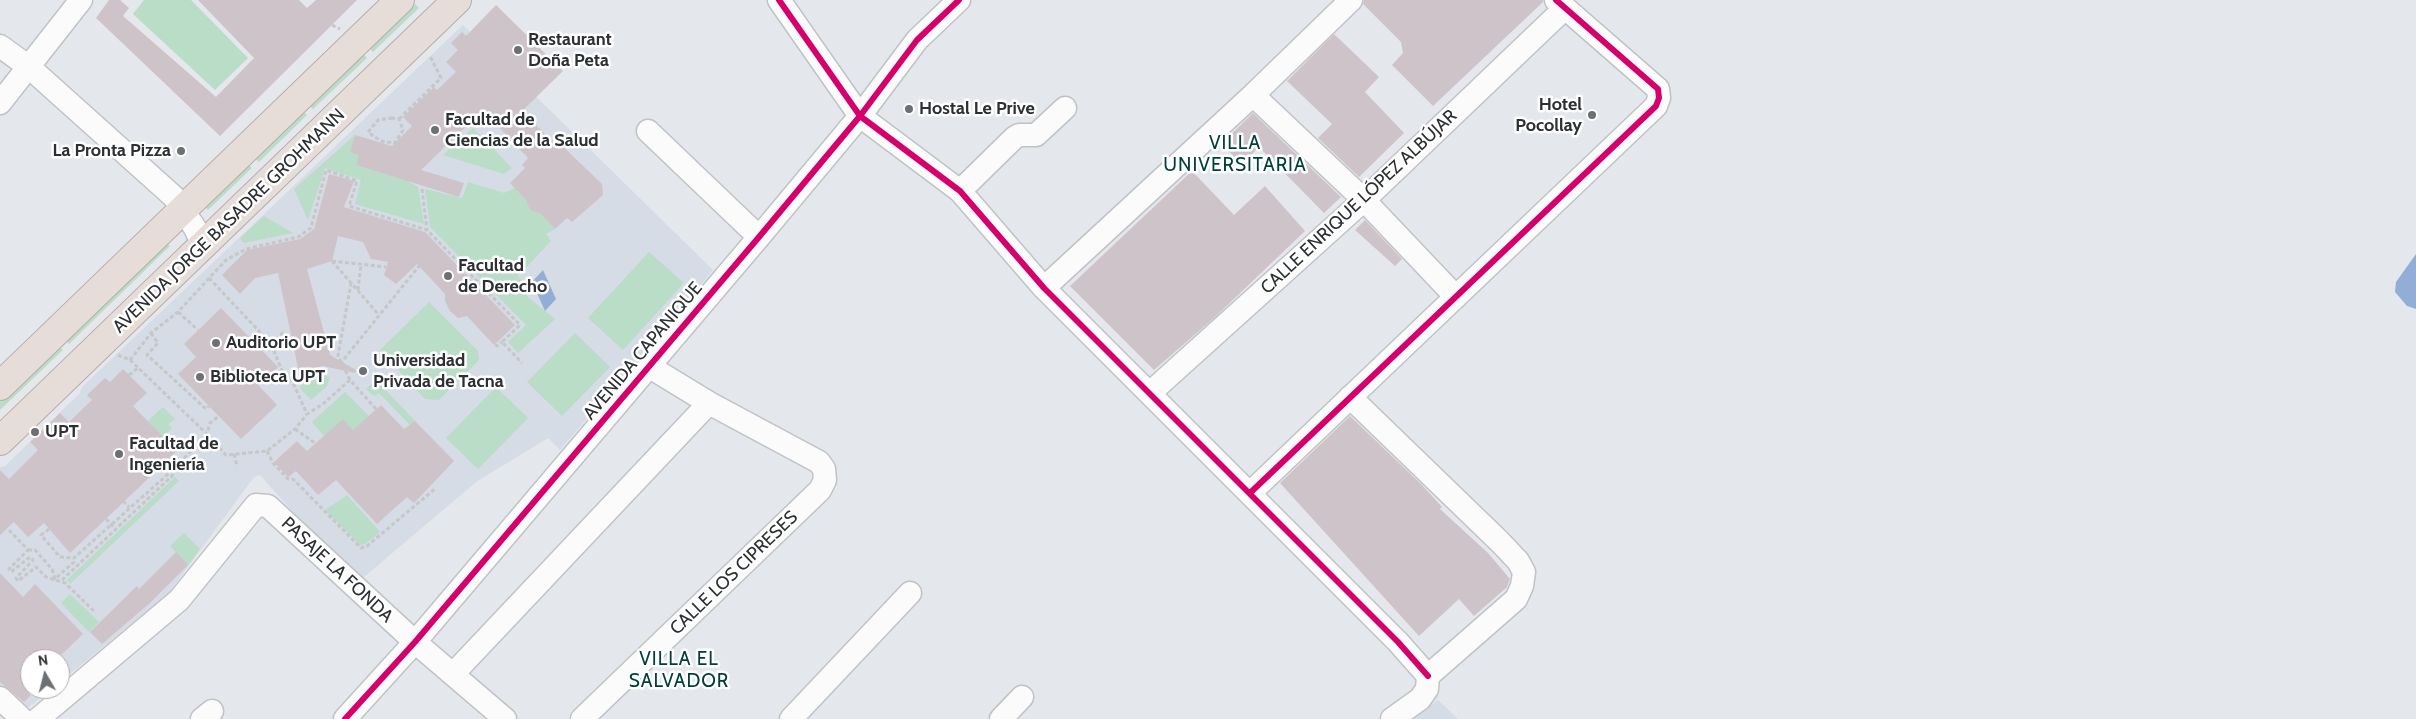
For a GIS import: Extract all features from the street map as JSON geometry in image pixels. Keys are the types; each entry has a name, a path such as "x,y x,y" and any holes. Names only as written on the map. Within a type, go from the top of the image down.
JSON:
{"highway":[{"path":"0,386 400,0"},
{"name":"AVENIDA JORGE BASADRE GROHMANN","path":"0,441 203,246 453,1"}],"street":[{"path":"0,103 81,0"},
{"path":"779,0 860,116 960,192 1044,288 1151,392 1398,642 1428,676"},
{"name":"AVENIDA CAPANIQUE","path":"345,719 415,642 759,237 860,116 917,40 960,0"},
{"path":"1044,288 1253,95 1351,0"},
{"path":"1250,493 1651,113 1660,98 1658,89 1561,4"},
{"name":"CALLE ENRIQUE LÓPEZ ALBÚJAR","path":"1151,392 1364,200 1561,4"},
{"path":"0,46 29,67 174,197 184,209 203,246"},
{"path":"1253,95 1364,200 1456,297"},
{"path":"960,192 1014,138 1018,135 1036,135 1065,108"},
{"path":"648,131 759,237"},
{"path":"453,674 709,403 650,366"},
{"path":"1350,397 1500,542 1518,561 1524,572 1522,586 1516,599 1428,676 1427,689 1420,699 1392,719"},
{"name":"CALLE LOS CIPRESES","path":"582,719 820,490 825,480 824,469 818,462 709,403"},
{"name":"PASAJE LA FONDA","path":"38,719 179,600 256,505 268,506 415,642 506,719"},
{"path":"791,719 910,593"},
{"path":"1001,719 1022,697"},
{"path":"0,698 22,719"}],"path":[{"path":"332,25 340,29"},
{"path":"399,119 403,130 395,143 380,141 368,132 378,120 399,119 441,78 428,54"},
{"path":"350,380 323,404 307,414 295,429 267,450 226,455 207,434 130,360 151,334 178,312 226,260 246,248 298,237 307,233 311,228 326,170 357,181 349,206 427,230 520,325 497,346 495,345"},
{"path":"422,189 427,230"},
{"path":"379,316 332,261 386,267"},
{"path":"358,291 361,264"},
{"path":"340,364 419,266"},
{"path":"209,278 271,344 283,373 294,385 307,414"},
{"path":"351,283 338,356 340,364 350,380 376,409"},
{"path":"178,312 198,330"},
{"path":"271,344 284,332"},
{"path":"151,334 158,343 147,355 206,409 209,406"},
{"path":"502,342 522,363"},
{"path":"129,375 138,368"},
{"path":"55,579 74,562 74,558 177,466 207,434 210,424 219,416"},
{"path":"295,429 315,444"},
{"path":"267,450 273,464 288,479 293,479 361,548 367,546 436,488"},
{"path":"234,454 237,466"},
{"path":"62,580 172,476 177,466"},
{"path":"124,501 130,507"},
{"path":"106,519 116,529"},
{"path":"49,529 41,535 60,557 74,558"},
{"path":"9,530 28,550"},
{"path":"55,579 52,569 33,548 28,550 9,569 11,572 30,557 33,560 16,578 18,581 36,567 46,577 55,579 62,580 96,613"}],"shaded area":[{"name":"Universidad Privada de Tacna","path":"463,25 713,270 560,450 548,438 476,482 357,583 260,475 254,477 168,594 70,674 70,649 20,649 20,699 39,699 24,711 0,688 0,467 5,466 80,393 82,387"},
{"path":"1438,700 1458,719 1412,719"}],"green space":[{"path":"144,0 191,0 248,58 215,90 133,14"},
{"path":"415,4 419,8 373,52 369,48"},
{"path":"363,54 367,58 313,109 309,105"},
{"path":"303,111 307,115 259,162 254,158"},
{"path":"473,128 512,168 504,174 443,155"},
{"path":"355,135 350,152 359,155 356,165 408,181 418,187 424,224 355,204 361,180 325,168 308,220 294,189"},
{"path":"248,164 252,168 208,210 204,205"},
{"path":"468,182 504,193 515,188 526,200 530,210 541,214 555,229 546,234 551,241 518,276 524,284 524,292 529,298 555,319 518,353 508,342 526,325 430,227 425,189 462,198"},
{"path":"264,216 293,233 244,243 240,238"},
{"path":"166,242 170,246 69,344 65,339"},
{"path":"649,252 684,283 623,350 588,318"},
{"path":"429,302 478,351 479,360 439,400 425,399 380,350"},
{"path":"575,333 610,367 562,416 527,382"},
{"path":"58,346 63,350 0,410 0,402"},
{"path":"320,375 330,377 327,386 311,400 300,388 309,378"},
{"path":"376,380 415,421 410,425 379,393 374,396 366,389"},
{"path":"496,387 528,418 478,469 446,438"},
{"path":"345,392 369,416 353,430 343,419 324,436 312,422"},
{"path":"163,407 175,419 168,424 172,428 163,437 148,421"},
{"path":"175,477 179,481 70,584 67,580"},
{"path":"347,495 380,532 365,544 360,545 325,510"},
{"path":"184,533 200,549 188,565 170,546"},
{"path":"70,594 99,622 89,632 61,603"}],"water":[{"path":"2416,254 2416,309 2407,306 2395,292 2396,282"},
{"path":"543,270 556,299 545,311 532,282"}],"building":[{"path":"109,0 120,0 129,8 123,16 216,97 254,58 198,0 299,0 307,8 316,0 357,0 220,136 96,18"},
{"path":"1364,0 1543,0 1543,2 1433,106 1392,65 1403,53 1401,42 1363,4"},
{"path":"496,5 563,71 522,111 553,142 556,140 602,184 603,195 572,222 567,218 555,229 541,214 530,210 526,200 510,183 525,168 522,165 528,158 483,110 421,170 464,183 459,197 356,165 359,155 350,152 355,135 392,146 412,126 403,117 434,87 437,90 456,72 446,62 458,50 451,43 462,32 466,36"},
{"path":"1334,34 1379,77 1365,92 1404,133 1359,177 1318,138 1332,124 1287,81"},
{"path":"1253,113 1341,197 1324,213 1259,147 1242,164 1221,144"},
{"path":"1192,171 1234,215 1265,186 1305,231 1214,318 1154,370 1070,286"},
{"name":"Facultad de Derecho","path":"329,174 354,181 344,207 425,232 515,325 494,345 467,316 458,318 450,311 445,301 445,294 417,264 396,284 384,275 388,262 371,259 363,242 338,236 332,261 307,269 330,355 356,370 355,373 323,366 308,370 300,377 278,273 255,278 240,294 222,275 247,250 300,239 314,229"},
{"path":"1365,220 1402,259 1395,266 1355,230"},
{"path":"221,308 278,367 259,386 277,405 241,439 178,374 196,357 184,344"},
{"name":"Facultad de Ingeniería","path":"123,369 147,393 133,406 177,451 70,553 44,523 28,537 14,522 0,535 0,470 9,479 38,450 30,442 60,413 69,422 92,400 87,395 105,378 110,382"},
{"path":"381,405 404,429 415,421 454,461 414,503 407,497 377,524 336,480 318,495 296,471 288,477 274,462 297,441 307,451 343,419 353,430"},
{"path":"1350,416 1421,484 1442,507 1440,509 1488,553 1510,579 1507,587 1474,616 1459,599 1419,636 1280,483"},
{"path":"176,552 188,565 151,602 102,644 90,632 137,586 139,589"},
{"path":"0,573 23,597 35,584 83,634 67,649 20,649 20,699 0,682"}],"cycle path":[{"path":"779,0 860,116 960,191 1044,288 1398,642 1428,676"},
{"path":"345,719 415,642 759,237 860,116 917,40 959,0"},
{"path":"1250,493 1656,106 1659,98 1658,89 1556,0"}],"place":[{"name":"Restaurant Doña Peta","path":"518,50"},
{"name":"Hostal Le Prive","path":"909,109"},
{"name":"Hotel Pocollay","path":"1592,115"},
{"name":"Facultad de Ciencias de la Salud","path":"435,130"},
{"name":"La Pronta Pizza","path":"181,151"},
{"name":"Facultad de Derecho","path":"448,276"},
{"name":"Auditorio UPT","path":"216,343"},
{"name":"Universidad Privada de Tacna","path":"363,371"},
{"name":"Biblioteca UPT","path":"200,377"},
{"name":"UPT","path":"35,432"},
{"name":"Facultad de Ingeniería","path":"119,454"}],"district":[{"name":"VILLA UNIVERSITARIA","path":"1235,154"},
{"name":"VILLA EL SALVADOR","path":"679,670"}]}
